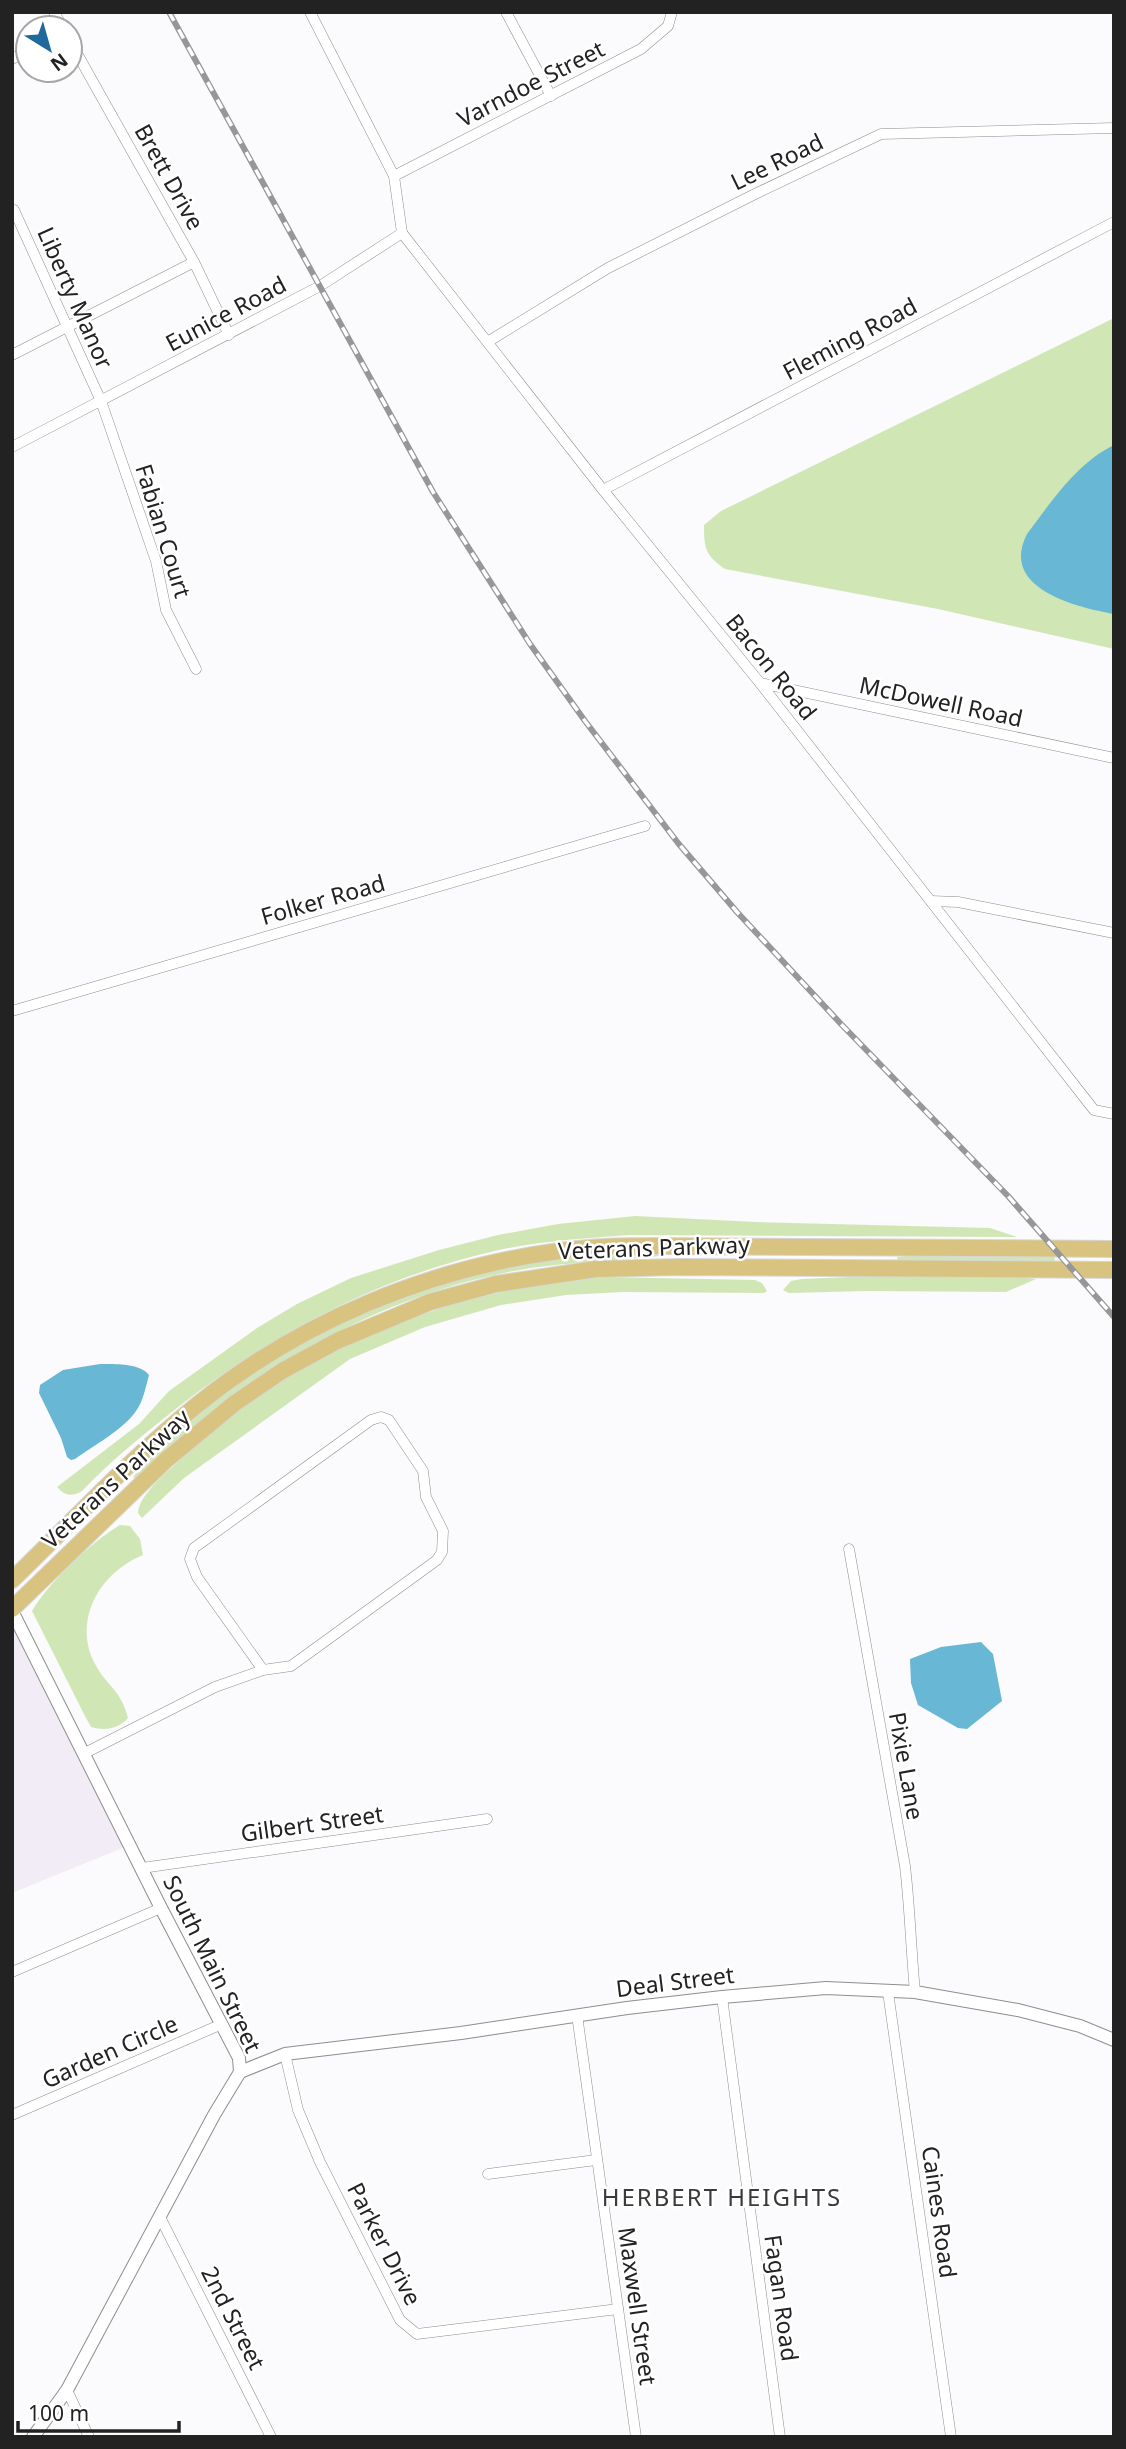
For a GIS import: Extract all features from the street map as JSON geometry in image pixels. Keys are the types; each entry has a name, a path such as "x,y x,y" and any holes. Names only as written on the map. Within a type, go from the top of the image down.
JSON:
{"main road":[{"name":"Veterans Parkway","path":"12,1580 159,1438 198,1404 239,1374 327,1322 391,1293 446,1275 525,1256 594,1247 659,1245 1114,1249"},
{"name":"Veterans Parkway","path":"12,1610 173,1454 235,1403 290,1366 337,1341 399,1314 452,1296 529,1277 596,1269 691,1267 1114,1270"}],"street":[{"path":"310,12 394,176 402,233"},
{"path":"506,12 551,96"},
{"name":"Varndoe Street","path":"394,176 641,49 668,26 672,12"},
{"name":"Brett Drive","path":"84,66 194,262 229,335"},
{"name":"Lee Road","path":"488,341 608,268 881,134 1114,128"},
{"name":"Liberty Manor","path":"14,210 101,401"},
{"name":"Fleming Road","path":"603,490 1114,222"},
{"name":"Bacon Road","path":"402,233 603,490 760,683 1094,1110 1114,1114"},
{"name":"Eunice Road","path":"12,447 320,286 402,233"},
{"path":"12,355 194,262"},
{"name":"Fabian Court","path":"101,401 156,561 166,610 196,669"},
{"name":"McDowell Road","path":"760,683 1114,758"},
{"name":"Folker Road","path":"12,1011 645,826"},
{"path":"930,901 958,902 1114,933"},
{"path":"85,1753 215,1687 263,1670 290,1666 437,1560 442,1552 443,1531 426,1497 423,1471 389,1420 371,1420 194,1548 190,1559 197,1577 263,1670"},
{"name":"Pixie Lane","path":"849,1549 905,1866 915,1992"},
{"name":"South Main Street","path":"12,1610 239,2058 240,2072 214,2115 66,2390 33,2437"},
{"name":"Gilbert Street","path":"142,1868 487,1819"},
{"path":"12,1972 161,1908"},
{"name":"Deal Street","path":"240,2072 285,2054 722,1997 826,1988 915,1992 1018,2010 1080,2026 1114,2040"},
{"name":"Caines Road","path":"888,1992 951,2437"},
{"name":"Fagan Road","path":"722,1997 780,2437"},
{"name":"Maxwell Street","path":"577,2015 636,2437"},
{"name":"Garden Circle","path":"12,2115 222,2024"},
{"name":"Parker Drive","path":"285,2054 298,2110 320,2162 400,2320 417,2334 618,2309"},
{"path":"488,2174 596,2160"},
{"name":"2nd Street","path":"160,2217 271,2437"},
{"path":"66,2390 89,2437"}],"shaded area":[{"path":"12,1611 130,1845 12,1893"}],"green space":[{"path":"1114,318 1114,649 938,609 725,569 710,555 705,545 704,525 721,511"},
{"path":"635,1216 990,1228 1017,1237 630,1235 531,1244 456,1261 372,1291 293,1330 218,1377 182,1404 143,1435 82,1491 69,1495 57,1487 139,1424 169,1391 257,1328 297,1304 351,1278 439,1250 498,1235 558,1224"},
{"path":"659,1252 659,1256 531,1268 475,1280 420,1296 368,1317 269,1372 179,1440 137,1479 133,1477 165,1444 234,1386 309,1340 391,1302 518,1264 580,1255"},
{"path":"931,1254 1052,1255 1055,1259 1054,1262 898,1261 897,1257"},
{"path":"874,1276 1036,1279 1006,1292 789,1293 783,1290 791,1281 802,1279"},
{"path":"604,1277 755,1280 762,1283 767,1291 566,1295 501,1305 425,1327 350,1359 184,1478 142,1518 138,1513 139,1506 154,1484 225,1421 273,1387 323,1357 376,1332 431,1311 488,1295 545,1284"},
{"path":"120,1525 130,1526 140,1539 143,1555 115,1573 104,1585 89,1613 87,1629 88,1645 94,1662 121,1700 128,1718 116,1727 101,1729 91,1727 32,1611 72,1564"}],"water":[{"path":"1114,445 1114,614 1080,606 1045,592 1032,581 1023,568 1021,553 1027,534 1066,484 1088,462"},
{"path":"100,1364 127,1365 145,1371 149,1375 144,1394 131,1418 99,1443 71,1460 67,1457 61,1438 39,1393 40,1385 63,1370"},
{"path":"981,1642 993,1654 1002,1701 967,1729 958,1728 918,1705 911,1683 910,1659 941,1647"}],"railway":[{"path":"169,12 433,492 530,644 585,721 678,843 737,912 1008,1196 1114,1317"}],"district":[{"name":"HERBERT HEIGHTS","path":"722,2198"}]}
